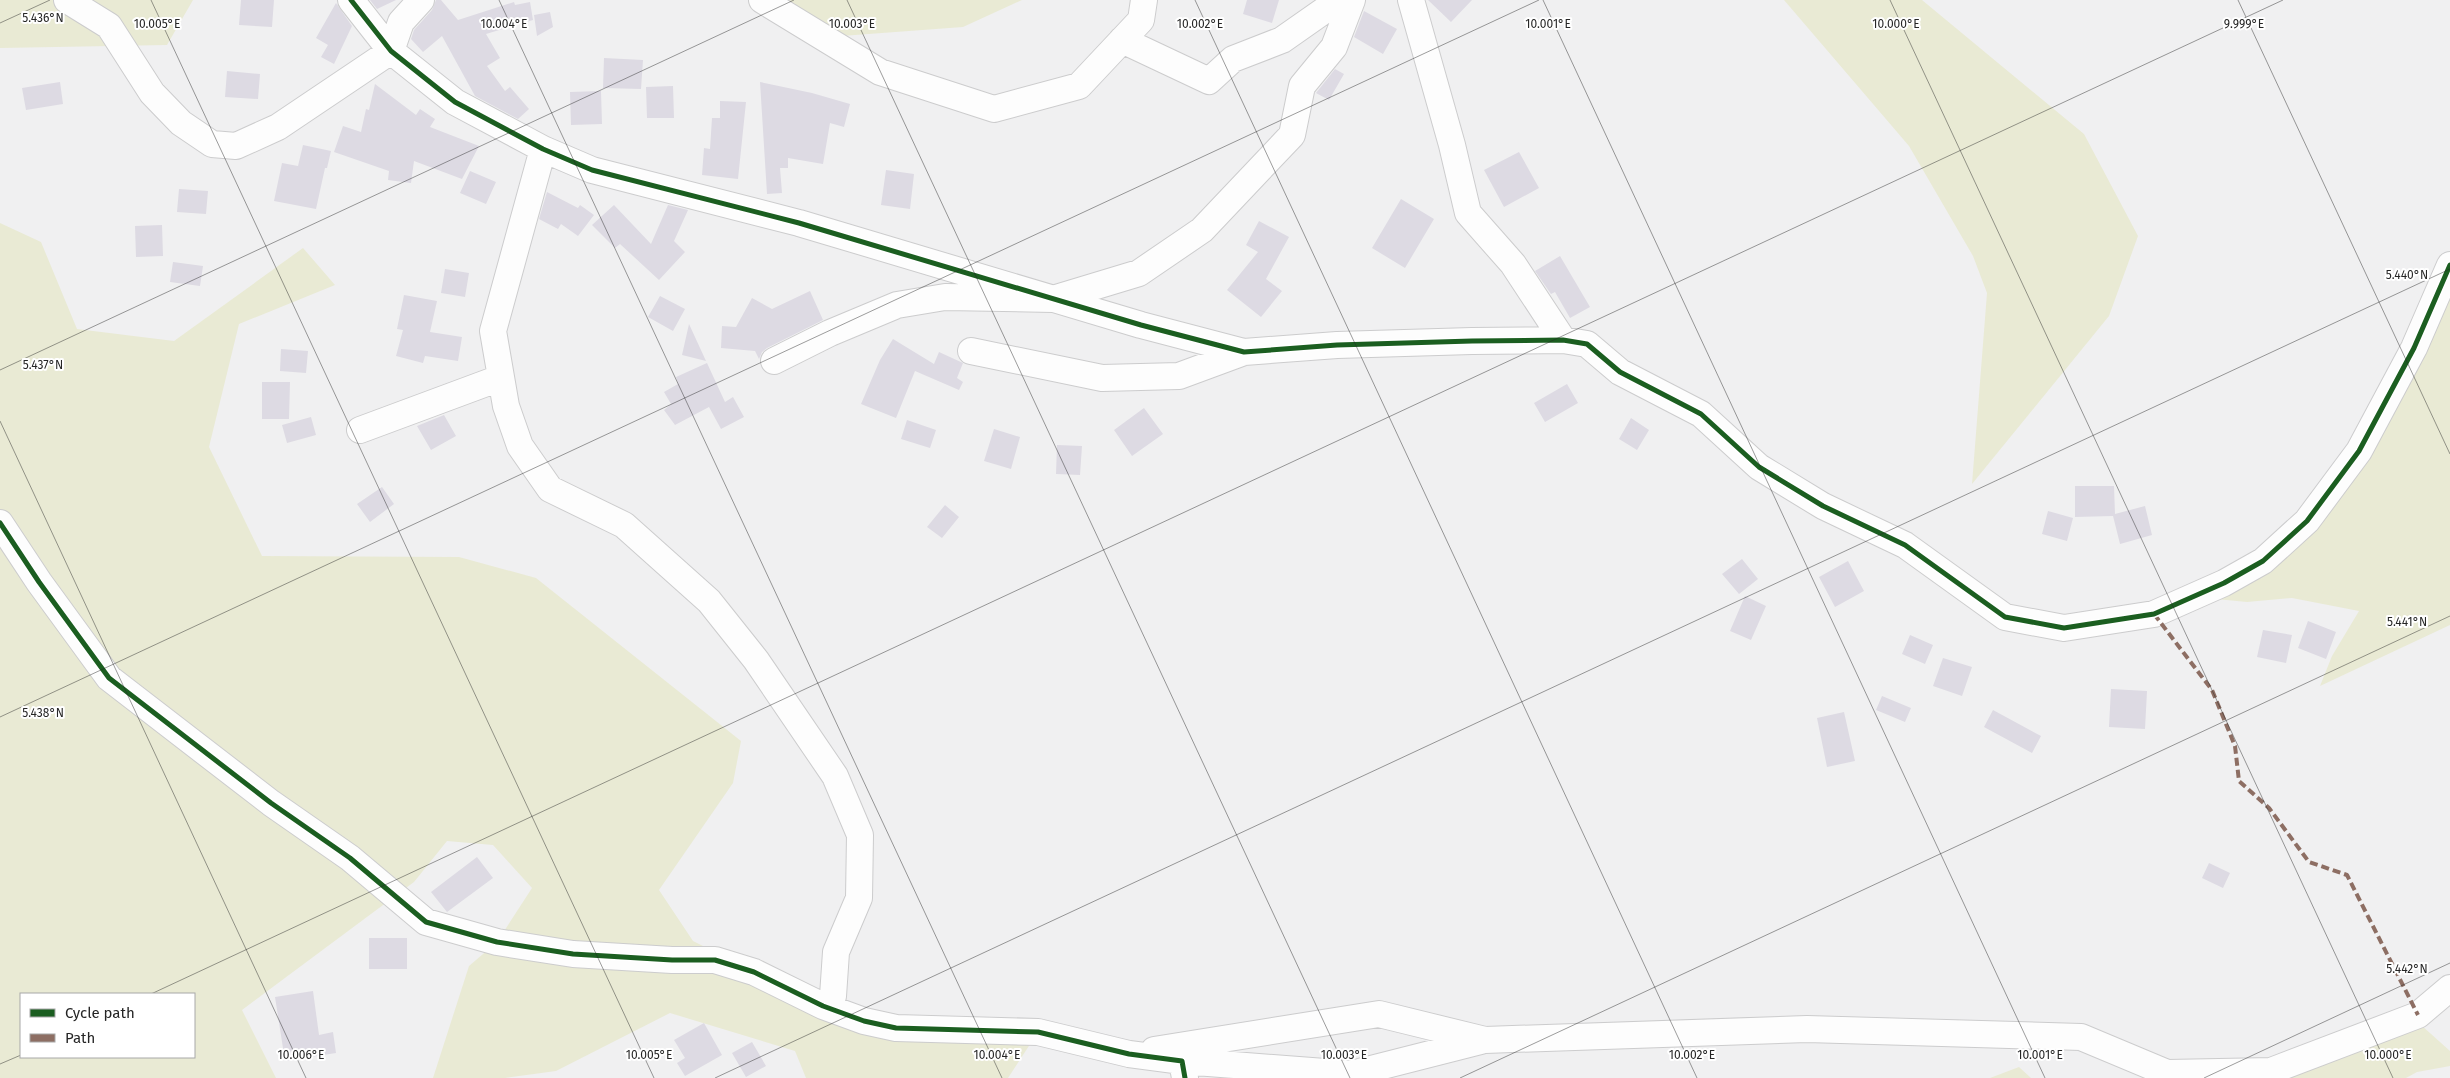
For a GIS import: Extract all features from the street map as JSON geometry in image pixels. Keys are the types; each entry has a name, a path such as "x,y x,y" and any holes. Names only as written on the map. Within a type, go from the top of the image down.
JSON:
{"street":[{"path":"67,0 109,26 152,93 180,123 212,144 236,146 278,127 390,51 401,22 421,0"},
{"path":"351,0 390,51 455,102 543,149 592,170 799,223 1141,325 1244,352"},
{"path":"762,0 880,72 994,109 1079,86 1142,20 1144,0"},
{"path":"1122,40 1209,81 1233,59 1282,40 1339,0"},
{"path":"774,361 830,333 897,306 945,297 1053,299 1139,273 1202,230 1292,135 1302,86 1334,47 1352,0"},
{"path":"1411,0 1452,145 1468,213 1513,264 1563,340"},
{"path":"543,149 493,330 506,406 520,446 550,489 624,525 709,602 756,660 835,776 860,835 859,898 836,952 833,996 823,1006"},
{"path":"971,351 1102,378 1179,376 1244,352 1337,345 1563,340 1587,344 1620,372 1701,414 1759,467 1823,506 1905,545 2005,617 2064,628 2154,614 2224,583 2263,561 2308,521 2359,451 2414,348 2450,265"},
{"path":"360,430 500,378"},
{"path":"0,522 39,582 108,678 271,803 350,858 426,922 497,942 573,954 672,960 715,960 754,972 823,1006 864,1022 896,1028 1038,1032 1183,1069 1351,1074 1485,1040 1807,1030 2081,1037 2167,1073 2270,1071 2418,1015 2450,988"},
{"path":"1129,1054 1379,1014 1485,1040"}],"green space":[{"path":"0,0 193,0 167,45 0,48"},
{"path":"786,0 1022,0 963,27 828,37"},
{"path":"1784,0 1922,0 2084,134 2138,236 2109,316 1972,484 1987,293 1973,256 1909,146"},
{"path":"0,223 41,242 77,329 174,341 303,248 335,285 239,324 209,447 262,556 459,557 536,578 741,741 733,783 659,890 693,941 823,1006 864,1021 1038,1032 1008,1078 806,1078 795,1051 670,1013 556,1071 505,1078 433,1078 469,966 497,942 532,888 493,845 447,841 414,882 242,1010 276,1078 0,1078"},
{"path":"2450,265 2450,625 2320,686 2332,656 2359,611 2292,598 2247,602 2195,597 2307,521"},
{"path":"2411,1016 2450,1051 2450,1066 2417,1072 2406,1078 2219,1078"},
{"path":"2019,1067 2031,1078 1990,1078"}],"building":[{"path":"241,0 274,0 272,27 239,25"},
{"path":"370,0 396,0 377,9"},
{"path":"436,0 441,0 458,20 514,2 515,5 530,2 533,20 486,34 500,58 487,66 505,91 510,87 529,109 518,119 475,96 442,36 423,52 411,39 414,30 432,10"},
{"path":"1247,0 1279,0 1272,23 1243,14"},
{"path":"1428,0 1472,0 1451,22"},
{"path":"336,3 352,26 334,64 321,57 328,45 316,38"},
{"path":"1364,11 1397,29 1383,54 1354,37"},
{"path":"550,12 553,27 537,36 534,15"},
{"path":"604,58 643,60 641,89 603,88"},
{"path":"1335,69 1344,74 1329,100 1316,93"},
{"path":"227,71 260,74 258,99 225,97"},
{"path":"60,82 63,104 26,110 22,88"},
{"path":"760,82 812,93 850,104 844,127 830,123 823,164 788,158 788,168 780,168 782,193 767,194"},
{"path":"375,84 416,115 420,109 435,119 430,127 479,146 462,179 414,161 411,183 388,180 389,171 334,152 343,126 361,132 366,109 369,110"},
{"path":"673,86 674,118 647,118 646,87"},
{"path":"601,91 602,124 571,125 570,92"},
{"path":"720,101 746,102 738,179 702,175 704,148 710,149 712,118 720,118"},
{"path":"303,145 331,151 327,168 325,168 316,209 274,201 282,163 298,166"},
{"path":"1519,152 1539,188 1504,207 1484,170"},
{"path":"886,170 914,174 910,209 881,205"},
{"path":"470,171 496,182 486,204 460,193"},
{"path":"179,189 208,191 206,214 177,212"},
{"path":"547,192 578,208 580,205 594,215 578,236 561,224 558,229 539,219"},
{"path":"1401,199 1434,219 1405,268 1372,248"},
{"path":"614,205 651,244 668,205 688,210 674,241 685,252 659,280 620,244 615,248 592,225"},
{"path":"1259,221 1289,237 1266,279 1282,291 1261,317 1227,290 1258,252 1246,245"},
{"path":"162,225 163,256 136,257 135,226"},
{"path":"1560,256 1590,307 1570,318 1555,292 1551,294 1535,271"},
{"path":"173,262 203,266 200,286 170,282"},
{"path":"445,269 469,273 465,297 441,293"},
{"path":"810,291 823,320 767,348 762,352 759,359 755,351 721,348 722,326 736,327 752,298 772,309"},
{"path":"404,295 437,301 430,332 462,337 458,361 425,356 423,363 396,356 403,330 397,329"},
{"path":"660,296 685,309 673,331 648,317"},
{"path":"689,324 706,361 682,355"},
{"path":"893,339 934,364 939,352 963,363 957,378 963,382 959,390 915,371 896,418 861,404 880,360"},
{"path":"281,349 308,351 306,373 280,371"},
{"path":"707,363 725,402 733,397 744,417 721,429 709,407 675,425 664,410 671,404 664,392 678,384 676,377"},
{"path":"262,382 290,382 289,419 262,419"},
{"path":"1567,384 1578,403 1545,422 1534,403"},
{"path":"1144,408 1163,434 1132,456 1114,430"},
{"path":"444,415 456,436 431,450 417,426"},
{"path":"311,417 316,435 287,443 282,425"},
{"path":"1631,418 1649,430 1637,450 1619,439"},
{"path":"907,420 936,430 930,448 901,439"},
{"path":"994,429 1020,437 1011,469 984,461"},
{"path":"1057,445 1082,446 1080,475 1056,474"},
{"path":"2075,486 2114,486 2115,514 2145,506 2152,535 2120,544 2113,516 2075,517"},
{"path":"382,487 394,504 370,522 357,504"},
{"path":"945,505 959,517 942,538 927,527"},
{"path":"2048,511 2073,518 2067,541 2042,534"},
{"path":"1742,559 1758,579 1739,594 1722,574"},
{"path":"1848,561 1864,591 1835,607 1819,577"},
{"path":"1745,596 1766,606 1751,640 1730,631"},
{"path":"2308,621 2336,632 2326,659 2298,648"},
{"path":"2263,630 2292,635 2286,663 2257,657"},
{"path":"1910,635 1933,645 1925,664 1902,654"},
{"path":"1943,658 1972,667 1962,696 1933,686"},
{"path":"2111,689 2147,691 2145,729 2109,727"},
{"path":"1882,696 1911,708 1905,722 1876,710"},
{"path":"1993,710 2041,736 2032,753 1984,727"},
{"path":"1844,712 1855,761 1827,767 1817,718"},
{"path":"477,857 493,878 447,912 431,892"},
{"path":"2209,863 2230,873 2223,888 2202,878"},
{"path":"369,938 407,938 407,969 369,969"},
{"path":"313,991 319,1035 333,1032 336,1053 285,1061 275,997"},
{"path":"704,1023 722,1055 685,1076 677,1063 685,1058 674,1040"},
{"path":"752,1042 766,1066 746,1077 732,1053"}],"marked path":[{"path":"2154,614 2212,690 2235,746 2239,781 2269,808 2309,862 2347,875 2418,1015"}],"cycle path":[{"path":"351,0 391,51 455,102 543,149 592,170 799,223 1141,325 1244,352 1337,345 1472,341 1563,340 1587,344 1620,372 1701,414 1759,467 1823,506 1905,545 2005,617 2064,628 2154,614 2224,583 2263,561 2307,521 2359,451 2414,348 2450,265"},
{"path":"0,523 39,582 109,678 271,803 350,858 426,922 497,942 573,954 672,960 715,960 754,972 823,1006 864,1021 896,1028 1038,1032 1129,1054 1182,1061 1185,1078"}]}
